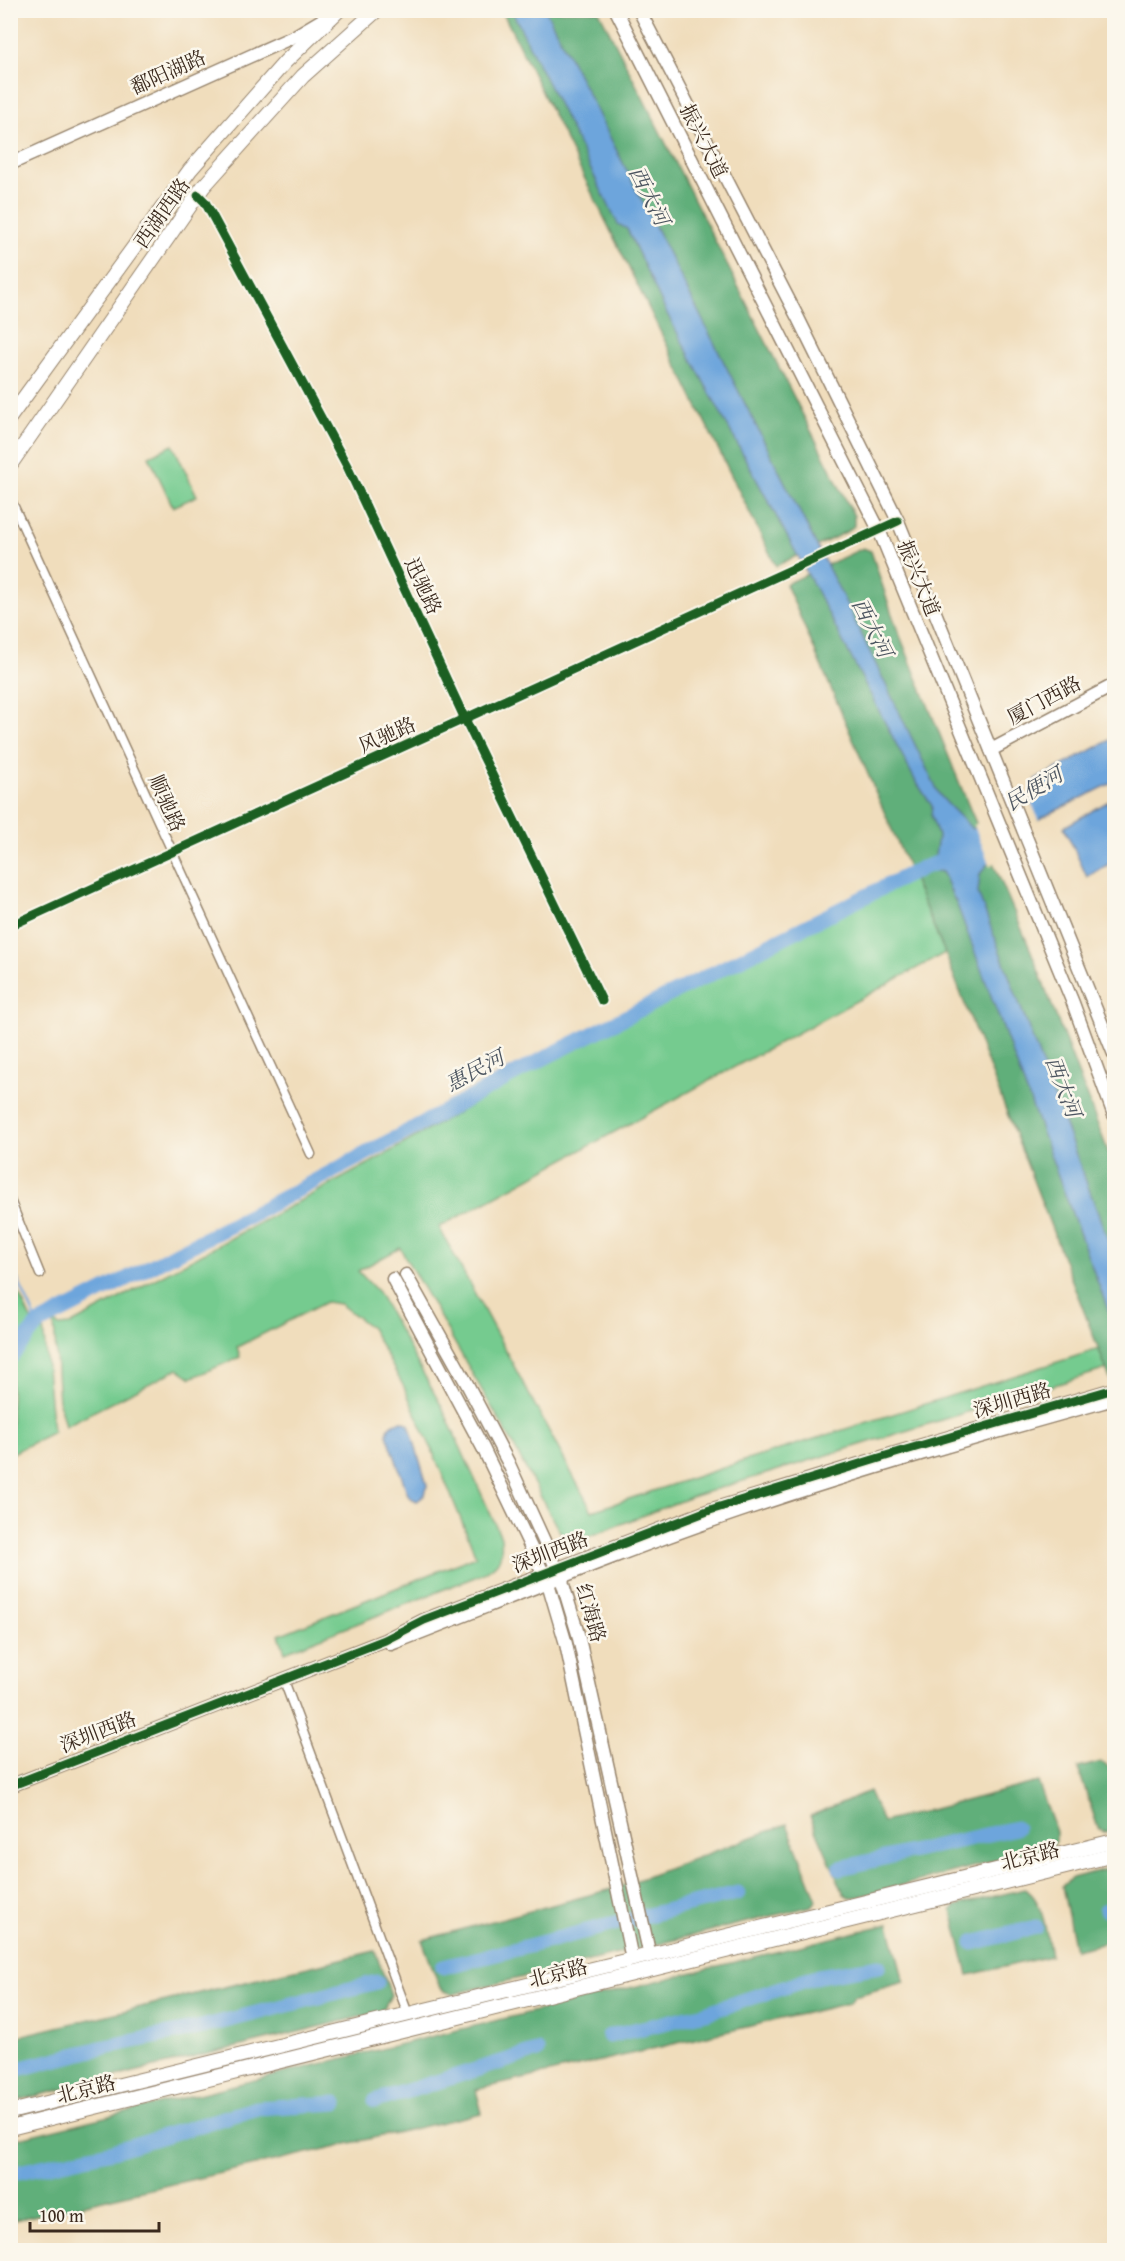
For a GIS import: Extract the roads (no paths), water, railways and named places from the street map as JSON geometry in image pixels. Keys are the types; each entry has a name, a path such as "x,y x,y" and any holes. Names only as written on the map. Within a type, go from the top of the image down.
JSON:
{"main road":[{"name":"西湖西路","path":"10,417 190,170 285,62 339,10"},
{"name":"西湖西路","path":"10,465 198,195 303,76 376,10"},
{"name":"北京路","path":"10,2112 1114,1841"},
{"name":"北京路","path":"10,2128 1114,1855"}],"street":[{"name":"鄱阳湖路","path":"10,164 295,36 339,10"},
{"name":"振兴大道","path":"616,10 879,530 1073,1003 1114,1114"},
{"name":"振兴大道","path":"639,10 798,318 898,521 1114,1053"},
{"name":"迅驰路","path":"198,195 205,202 347,466 465,719 602,1001"},
{"name":"顺驰路","path":"10,498 311,1154"},
{"name":"风驰路","path":"10,926 898,521"},
{"name":"厦门西路","path":"991,750 1114,685"},
{"path":"10,1200 40,1274"},
{"name":"红海路","path":"406,1275 508,1462 559,1573 578,1634 650,1956"},
{"name":"红海路","path":"393,1279 483,1448 546,1579 566,1644 633,1959"},
{"name":"深圳西路","path":"10,1795 286,1686 710,1510 1114,1389"},
{"name":"深圳西路","path":"559,1573 740,1511 933,1451 1114,1399"},
{"name":"深圳西路","path":"10,1786 385,1640 424,1620 546,1579"},
{"path":"286,1686 408,2014"}],"water":[{"path":"512,11 546,11 943,799 972,829 1039,793 1035,780 1114,738 1114,782 1043,817 989,862 980,874 978,893 1114,1256 1114,1326 956,902 942,872 922,868 935,856 938,836 931,815 932,806 915,780 814,586 665,310 627,229 618,224"},
{"path":"1114,798 1114,861 1087,877 1064,827"},
{"path":"403,1421 409,1424 427,1485 425,1495 417,1501 409,1497 387,1434 392,1424"}],"waterway":[{"name":"惠民河","path":"10,1358 38,1324 255,1213 552,1054 922,868 940,862"},
{"path":"10,1263 38,1324"},
{"path":"840,1868 1016,1828"},
{"path":"443,1967 738,1893"},
{"path":"1106,1910 1114,1908"},
{"path":"973,1943 1036,1927"},
{"path":"609,2036 705,2013 818,1976 879,1966"},
{"path":"10,2071 105,2047 198,2028 377,1982"},
{"path":"375,2101 537,2051"},
{"path":"10,2174 113,2151 257,2108 336,2103"}],"water label":[{"name":"西大河","path":"649,196"},
{"name":"西大河","path":"872,628"},
{"name":"民便河","path":"1034,789"},
{"name":"西大河","path":"1063,1087"}]}
